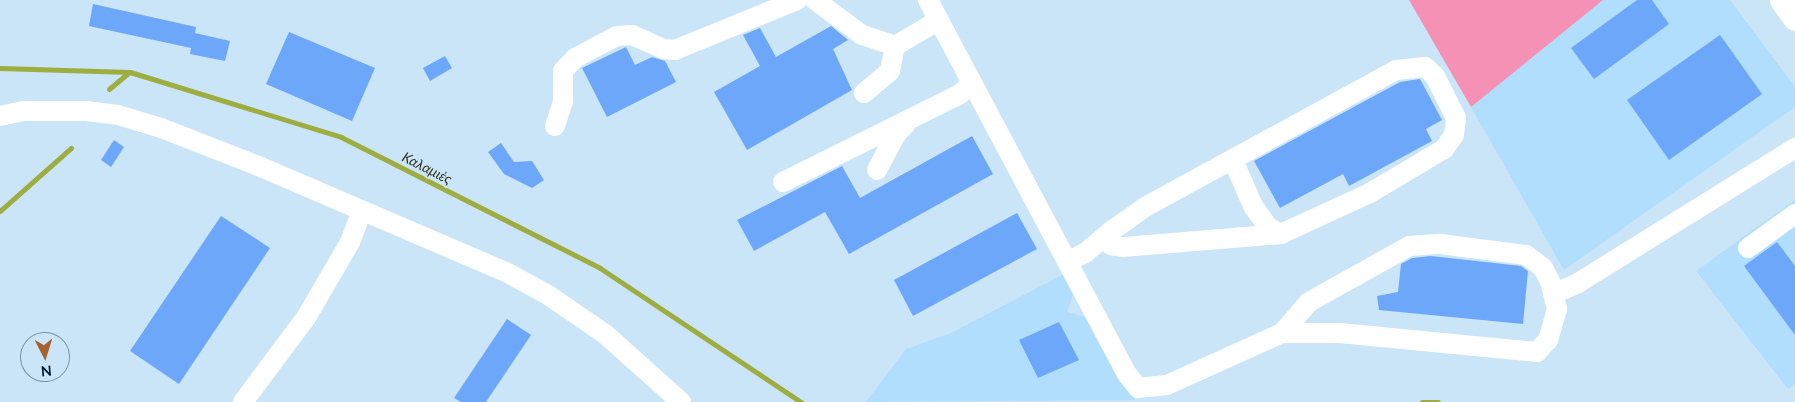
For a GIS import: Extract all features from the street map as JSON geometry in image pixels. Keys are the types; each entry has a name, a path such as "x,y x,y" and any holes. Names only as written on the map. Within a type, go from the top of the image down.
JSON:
{"main road":[{"path":"1782,0 1795,18"}],"street":[{"path":"556,126 563,100 563,71 575,58 625,36 632,35 664,49 675,50 797,0"},
{"path":"814,0 862,35 895,46"},
{"path":"928,0 1069,261 1127,374 1138,388 1167,385 1282,333 1340,333 1537,352 1548,340 1553,326 1557,309 1555,292 1543,268 1526,255 1440,244 1409,246 1309,302 1282,333"},
{"path":"864,93 890,71 895,46 938,20"},
{"path":"1069,261 1104,238 1145,207 1396,70 1424,67 1435,76 1456,118 1454,135 1444,150 1370,193 1281,234 1122,247 1111,245 1104,238"},
{"path":"783,182 960,94 972,83"},
{"path":"0,116 24,112 86,111 118,115 161,128 362,210 506,272 548,295 605,334 681,402"},
{"path":"877,170 896,134 912,118"},
{"path":"1555,292 1578,283 1795,148"},
{"path":"1233,160 1253,206 1269,228 1281,234"},
{"path":"243,402 307,316 350,242 362,210"},
{"path":"1748,248 1795,214"}],"shaded area":[{"path":"1409,0 1603,0 1471,107"},
{"path":"1601,0 1730,0 1795,87 1795,107 1564,270 1471,107"},
{"path":"1795,200 1795,384 1788,389 1696,271"},
{"path":"1066,273 1075,289 1067,312 1093,319 1135,400 866,402 906,349 951,333"}],"building":[{"path":"1637,0 1652,0 1669,24 1594,79 1571,48"},
{"path":"93,4 196,27 195,33 230,41 225,61 190,54 191,48 89,26"},
{"path":"831,26 848,40 833,49 852,90 747,150 714,92 760,66 743,35 760,28 776,57"},
{"path":"289,32 375,68 352,121 266,84"},
{"path":"1720,35 1762,94 1669,160 1627,100"},
{"path":"626,47 635,65 652,57 665,61 676,82 607,117 582,68"},
{"path":"445,56 452,68 430,81 423,68"},
{"path":"1420,79 1442,120 1426,129 1432,141 1349,186 1343,174 1280,208 1254,161 1400,82"},
{"path":"972,136 993,174 849,254 825,212 754,251 737,220 842,166 860,198"},
{"path":"114,140 124,147 111,167 101,160"},
{"path":"501,143 514,162 532,161 544,180 532,188 504,174 488,152"},
{"path":"1017,213 1037,249 913,316 894,280"},
{"path":"221,216 270,248 179,384 130,351"},
{"path":"1777,242 1795,266 1795,335 1744,266"},
{"path":"1431,256 1521,266 1528,271 1523,324 1379,310 1377,296 1398,292 1401,264 1412,258"},
{"path":"507,319 531,335 486,402 461,402 454,398"},
{"path":"1059,322 1079,360 1038,378 1019,340"}],"waterway":[{"name":"Καλαμιές","path":"0,68 130,72 341,137 600,268 801,402"},
{"path":"109,89 129,72"},
{"path":"0,211 71,148"},
{"name":"Καλαμιές","path":"1422,402 1438,402"}]}
